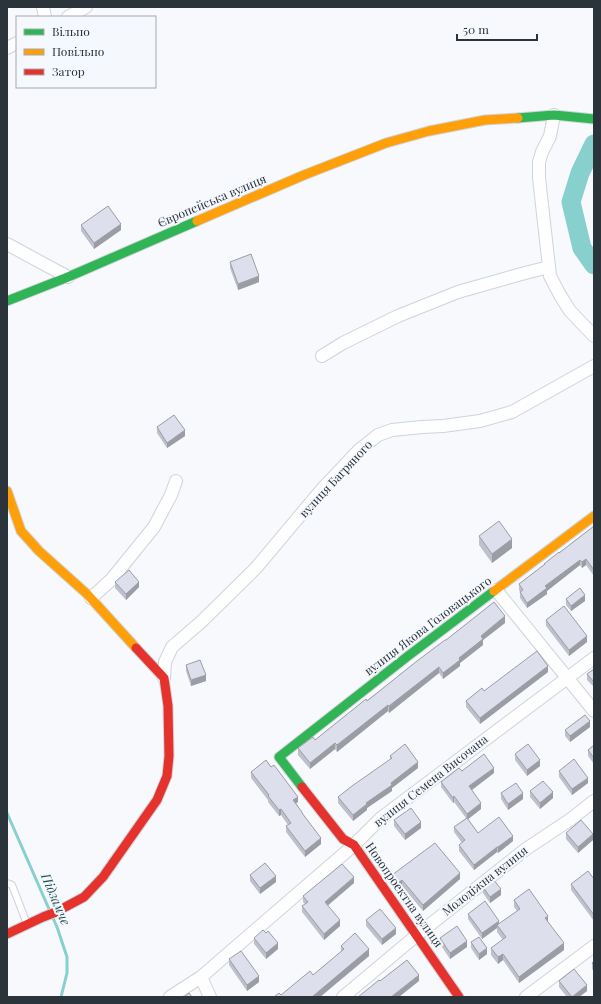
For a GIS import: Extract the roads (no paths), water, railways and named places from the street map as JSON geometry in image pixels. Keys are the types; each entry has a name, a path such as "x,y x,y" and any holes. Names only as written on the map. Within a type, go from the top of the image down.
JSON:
{"street":[{"path":"70,16 86,7"},
{"path":"7,48 16,44"},
{"path":"554,115 550,136 542,152 538,178 550,276 570,311 594,336"},
{"name":"Європейська вулиця","path":"7,301 68,277 304,175 386,143 429,130 485,120 554,115 594,119"},
{"path":"7,244 68,277"},
{"path":"322,356 343,343 398,316 458,292 549,267"},
{"name":"вулиця Багряного","path":"164,678 165,662 172,647 201,622 256,568 323,488 358,451 378,435 392,430 443,426 480,421 512,412 594,366"},
{"path":"91,598 111,580 154,528 171,495 176,481"},
{"path":"7,491 21,531 39,551 91,598 164,678 168,706 169,756 167,776 157,800 103,877 84,897 56,912 7,934"},
{"name":"вулиця Якова Головацького","path":"279,757 408,656 594,516"},
{"path":"496,590 594,711"},
{"name":"вулиця Семена Височана","path":"170,997 201,977 354,845 381,818 594,658"},
{"name":"Новопроектна вулиця","path":"279,757 343,839 354,845 459,997"},
{"name":"Молодіжна вулиця","path":"343,997 417,935 526,849 571,819 594,801"},
{"path":"526,997 594,946"},
{"path":"201,977 210,997"}],"lane":[{"path":"7,883 12,885 27,924"}],"waterway":[{"path":"594,144 580,173 571,202 582,248 594,265"},
{"name":"Підзамче","path":"7,813 49,909"},
{"name":"Підзамче","path":"53,918 67,957 67,973 61,997"}]}
